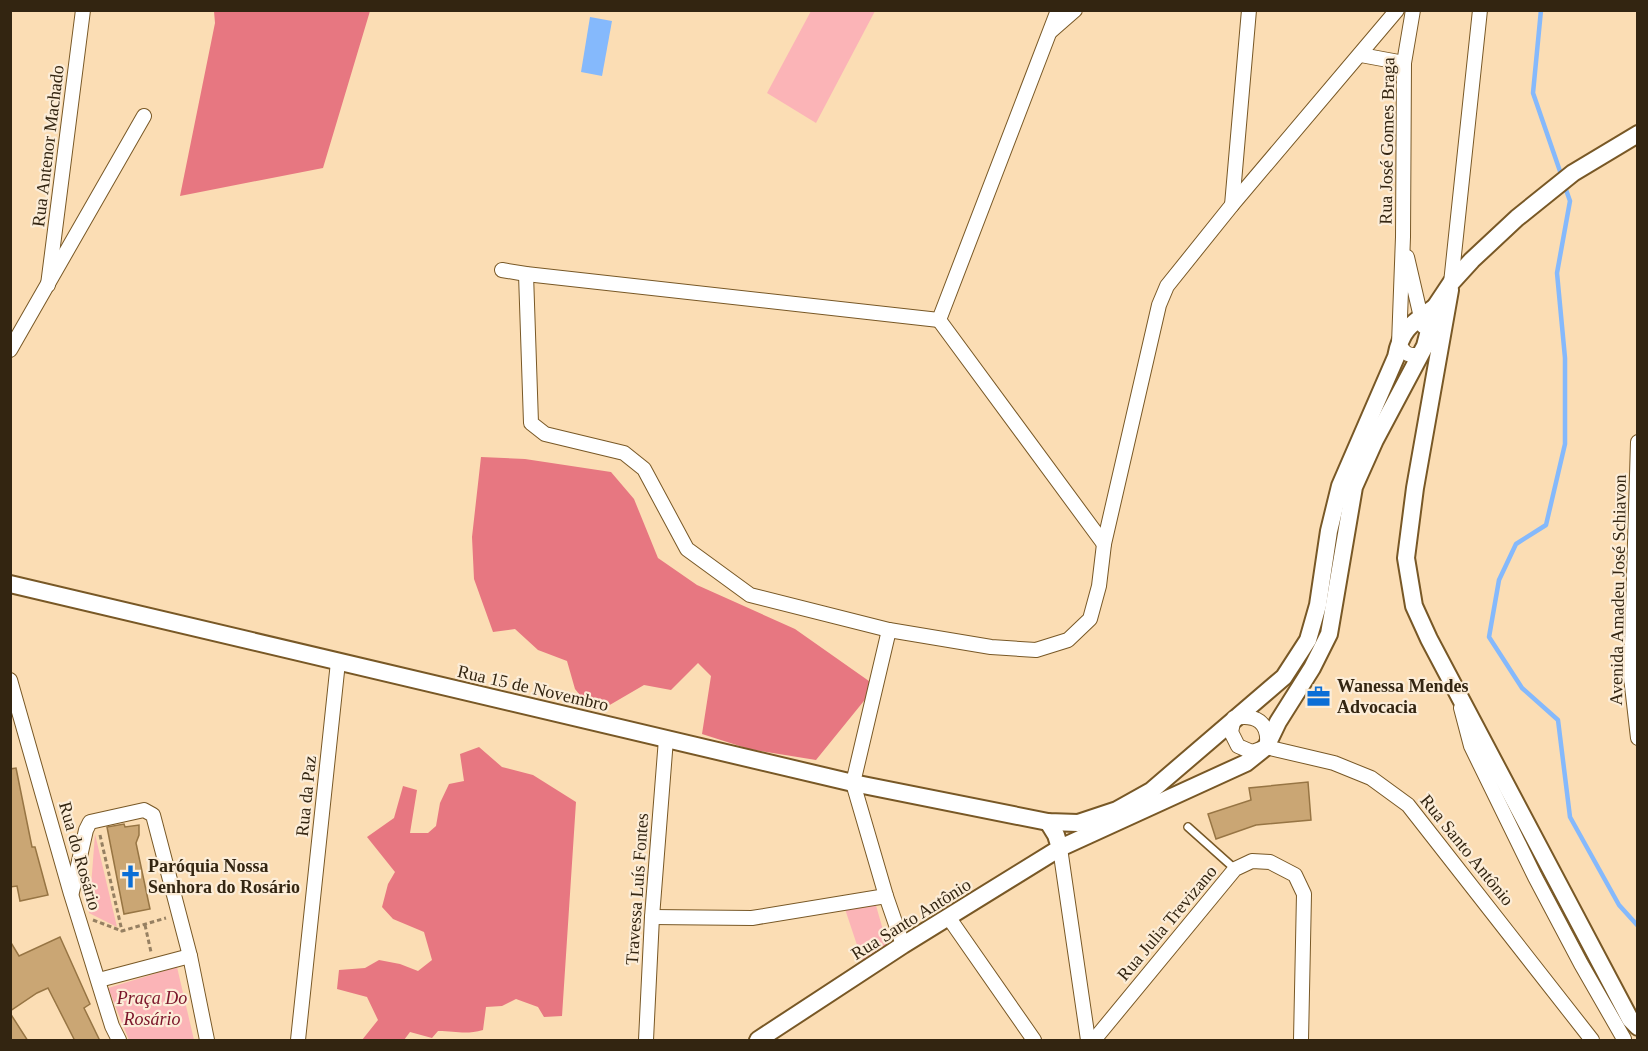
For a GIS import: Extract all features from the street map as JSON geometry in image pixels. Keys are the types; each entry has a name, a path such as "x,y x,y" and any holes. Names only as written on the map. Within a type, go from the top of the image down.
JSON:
{"street":[{"name":"Rua Antenor Machado","path":"48,285 83,10"},
{"path":"939,320 1058,10"},
{"path":"1050,33 1075,10"},
{"path":"1232,206 1249,10"},
{"path":"526,274 531,423 545,434 624,453 644,469 687,549 750,595 890,630 991,647 1036,650 1068,640 1090,619 1099,586 1104,544 1159,304 1167,286 1397,10"},
{"name":"Rua José Gomes Braga","path":"1403,237 1404,63 1413,10"},
{"path":"1480,10 1451,283 1415,488 1406,558 1414,606 1429,639 1634,1023 1625,1040"},
{"path":"1361,55 1404,63"},
{"path":"10,350 144,116"},
{"path":"1266,747 1268,734 1261,722 1248,716 1234,718 1231,732 1238,746 1252,752 1266,747 1329,634 1354,487 1375,440 1423,350 1435,307 1451,283 1472,260 1551,189 1638,134"},
{"path":"1403,237 1425,332 1423,350"},
{"path":"1403,237 1399,344 1404,353 1408,355 1423,350"},
{"path":"502,270 939,320 1104,544"},
{"name":"Rua 15 de Novembro","path":"10,584 853,783 1047,822 1078,823 1126,805 1151,791 1284,676 1308,640 1318,605 1329,531 1340,486 1407,328 1435,307"},
{"name":"Avenida Amadeu José Schiavon","path":"1638,442 1631,677 1638,738"},
{"path":"890,630 853,783 903,945"},
{"name":"Rua da Paz","path":"298,1041 339,662"},
{"name":"Rua do Rosário","path":"11,687 71,894 112,1026 119,1041"},
{"path":"1455,687 1471,746 1571,945 1625,1040"},
{"name":"Travessa Luís Fontes","path":"646,1041 652,917 666,739"},
{"name":"Rua Santo Antônio","path":"758,1041 903,945 1060,848 1246,763 1266,747 1334,763 1371,778 1408,805 1592,1041"},
{"path":"71,894 86,830 90,822 144,810 153,815 190,956 207,1041"},
{"path":"1047,822 1056,835 1060,848 1088,1041"},
{"name":"Rua Julia Trevizano","path":"1094,1041 1235,869 1252,861 1270,862 1295,875 1304,894 1301,1041"},
{"path":"652,917 752,918 886,896"},
{"path":"949,918 1034,1041"},
{"path":"99,980 190,956"}],"lane":[{"path":"1188,827 1235,869"}],"path":[{"path":"100,834 122,931"},
{"path":"91,919 122,931 171,917"},
{"path":"145,925 154,965"}],"green space":[{"path":"811,11 875,11 816,123 767,93"},
{"path":"95,834 117,927 89,913"},
{"path":"875,902 889,951 864,966 845,909"},
{"name":"Praça Do Rosário","path":"177,967 194,1040 129,1040 108,988"}],"shaded area":[{"path":"214,11 370,11 323,168 180,196 215,23"},
{"path":"481,457 525,459 611,472 634,499 658,558 697,585 795,629 876,686 816,760 749,749 702,734 711,676 698,663 671,690 644,685 608,706 592,710 575,689 567,661 538,650 515,629 493,632 474,579 472,537"},
{"path":"479,747 502,767 533,775 576,802 562,1016 544,1017 538,1007 516,999 502,1006 486,1007 483,1030 466,1033 438,1031 432,1038 410,1032 404,1040 362,1040 378,1020 367,997 337,989 339,970 365,968 379,960 400,964 418,971 432,960 424,932 393,919 382,907 388,884 395,872 367,837 394,818 403,786 417,790 410,833 428,833 436,826 440,803 449,784 464,781 460,754"}],"water":[{"path":"590,17 612,21 602,76 581,72"}],"building":[{"path":"16,768 32,847 35,847 48,895 20,901 17,886 10,887 10,769"},
{"path":"1308,782 1311,820 1256,825 1216,839 1208,814 1251,800 1249,788"},
{"name":"Paróquia Nossa Senhora do Rosário","path":"124,824 125,827 139,825 136,843 150,909 124,914 107,827"},
{"path":"60,937 90,1004 84,1008 100,1041 75,1041 48,988 10,1011 10,941 19,956"},
{"path":"10,1013 28,1041 10,1041"}],"waterway":[{"path":"1541,10 1533,93 1562,177"},
{"path":"1564,184 1570,201 1557,273 1565,358 1565,444 1546,525 1516,544 1499,580 1489,637 1522,688 1558,720 1570,817 1619,905 1638,926"}],"place":[{"name":"Wanessa Mendes Advocacia","path":"1319,696"},
{"name":"Paróquia Nossa Senhora do Rosário","path":"130,876"}]}
